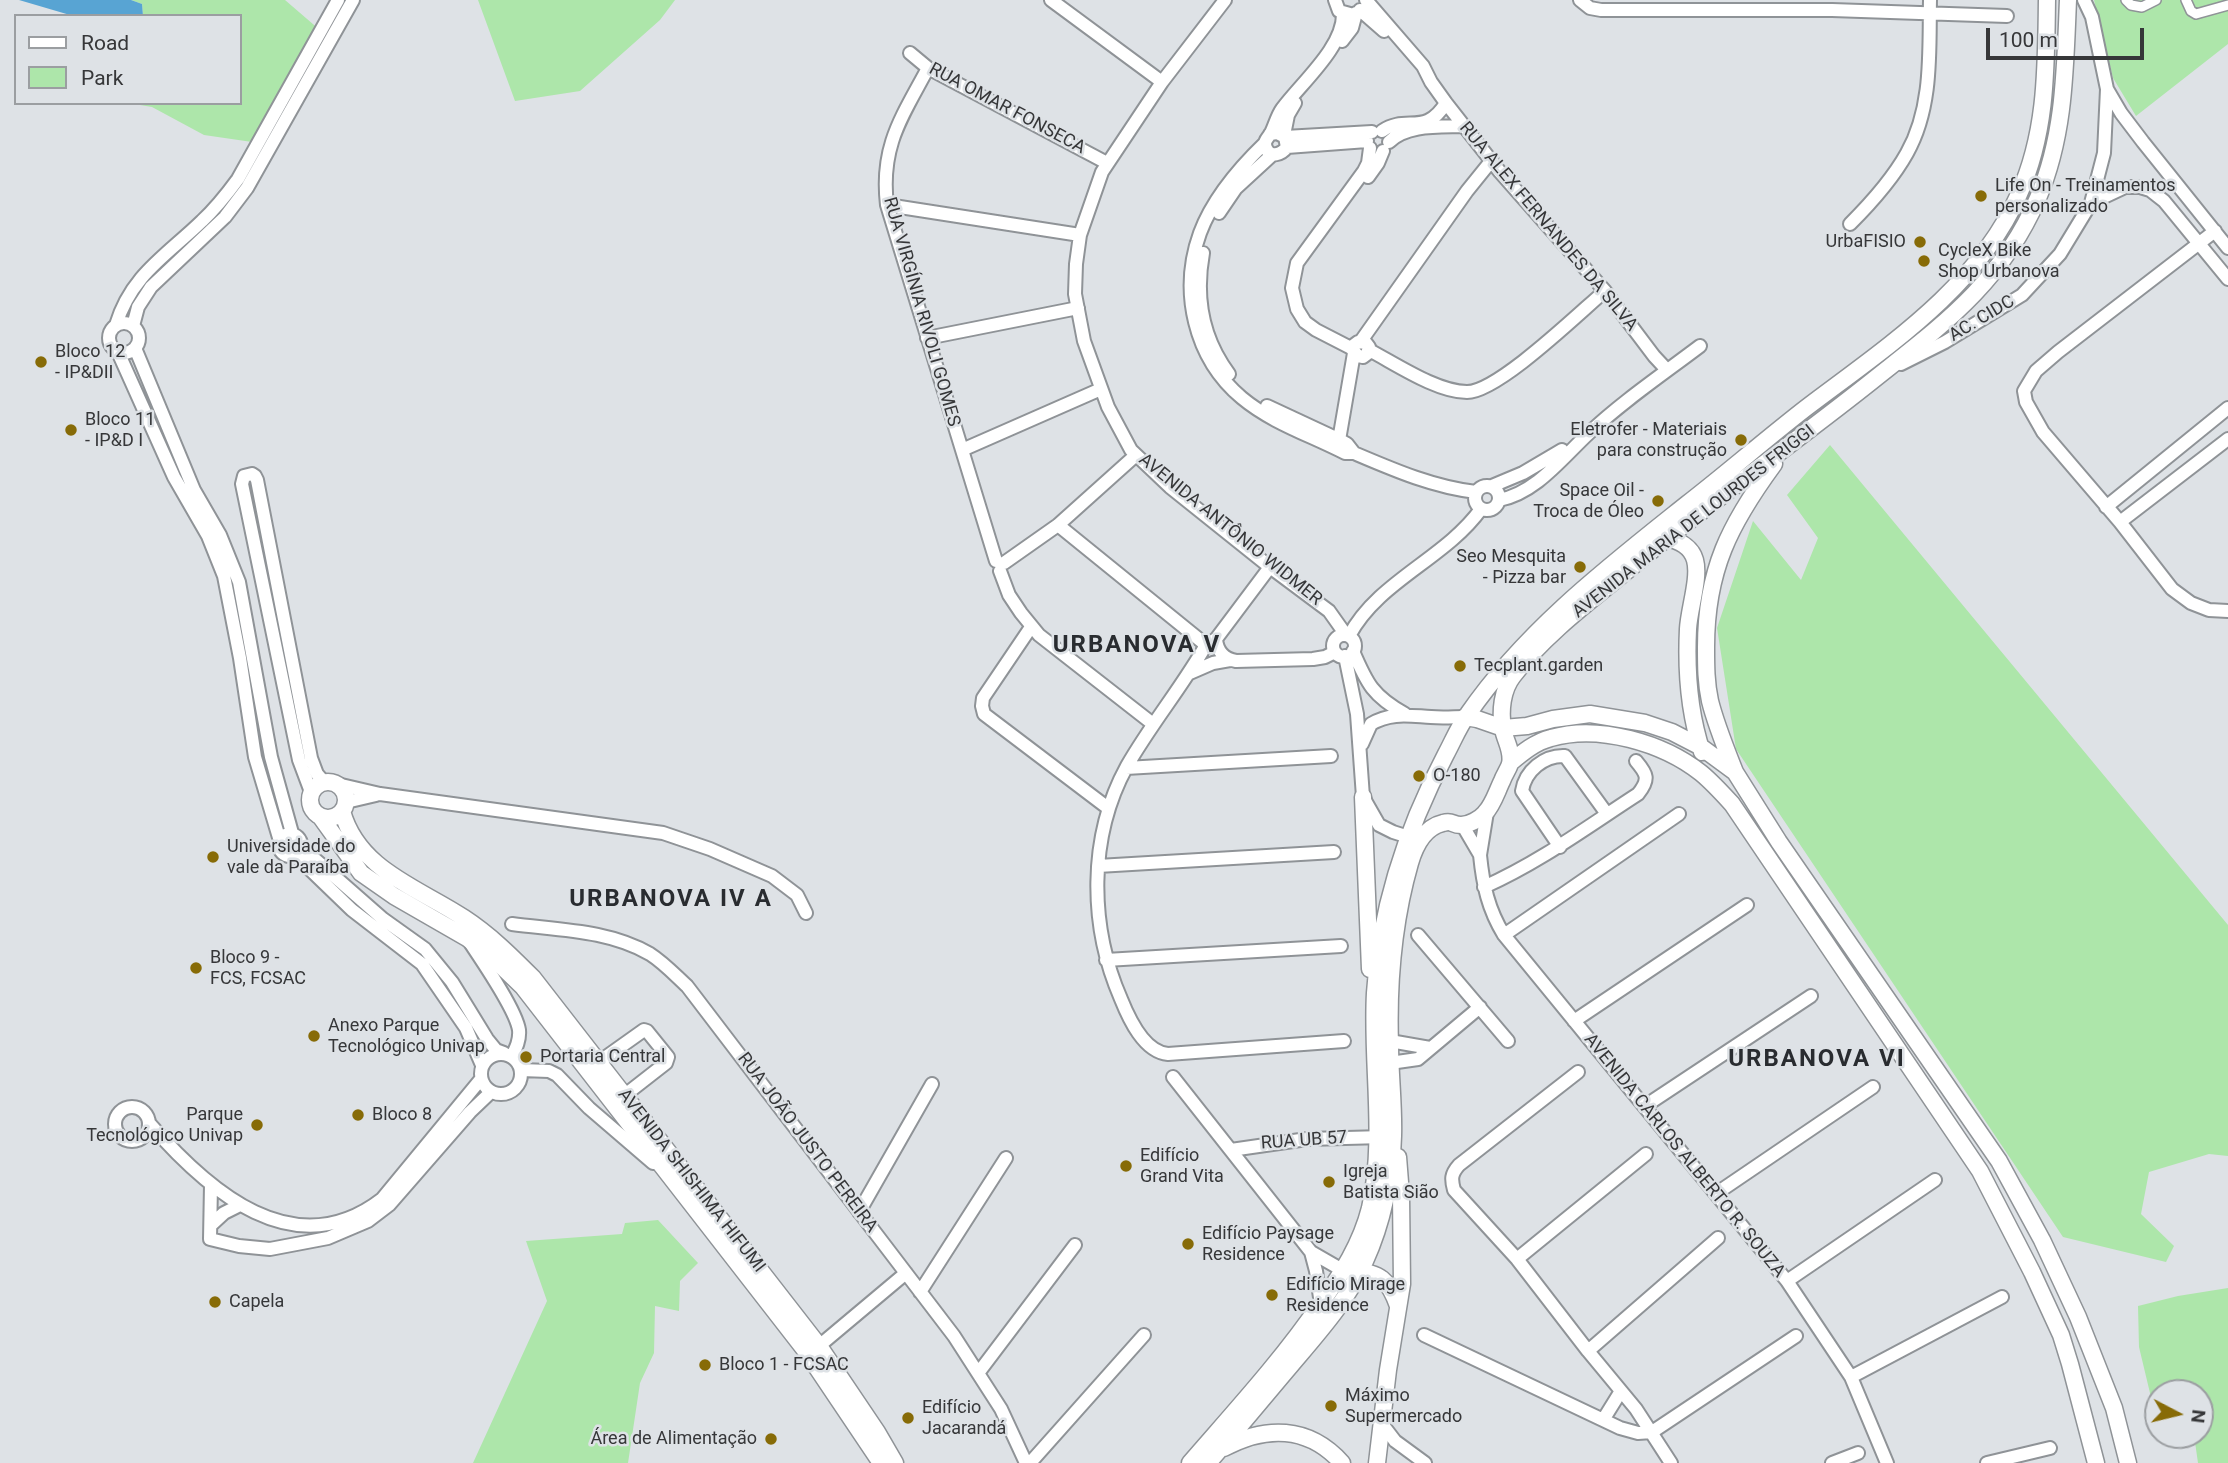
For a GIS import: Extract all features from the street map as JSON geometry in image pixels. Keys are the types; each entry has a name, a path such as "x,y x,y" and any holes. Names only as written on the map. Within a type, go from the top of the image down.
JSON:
{"street":[{"path":"135,348 194,489 220,536 239,582 271,757 292,833 301,840 298,851 288,856 282,852 255,757 224,576 208,536 174,477 118,352 109,342 110,332 116,325 133,286 202,221 238,179 338,0"},
{"path":"133,326 138,307 151,287 225,217 247,188 353,0"},
{"path":"1051,0 1162,82"},
{"name":"RUA ALEX FERNANDES DA SILVA","path":"1335,0 1336,7 1358,7 1396,32 1465,127 1605,291 1667,370"},
{"path":"1580,0 1590,8 1611,10 1636,5 1930,6 2007,16"},
{"name":"AVENIDA MARIA DE LOURDES FRIGGI","path":"1385,1137 1375,994 1382,935 1425,793 1465,717 1517,651 1577,594 1904,332 1947,294 1974,264 2007,218 2020,193 2033,157 2044,94 2047,0"},
{"name":"AVENIDA MARIA DE LOURDES FRIGGI","path":"1510,763 1509,746 1503,728 1506,688 1531,656 1580,610 1667,538 1783,452 1930,336 1967,303 2007,255 2030,215 2045,179 2060,119 2064,96 2068,0"},
{"name":"AC. CIDC","path":"1879,376 1945,342 2022,295 2060,254 2091,203 2104,153 2107,89 2092,17 2084,0"},
{"path":"2126,0 2132,5 2142,7 2156,0"},
{"path":"2186,0 2191,11 2196,14 2228,5"},
{"name":"AVENIDA ANTÔNIO WIDMER","path":"1218,3 1107,163 1080,234 1075,293 1084,341 1108,407 1136,455 1170,487 1329,611 1344,645"},
{"path":"1850,224 1885,187 1913,141 1927,90 1930,6"},
{"path":"1358,7 1343,25 1337,41 1281,110 1277,142 1226,201 1207,238 1200,267 1200,311 1206,332 1224,368 1242,389 1276,411 1345,448 1431,483 1476,492"},
{"name":"RUA OMAR FONSECA","path":"910,53 928,68 1107,163"},
{"name":"RUA VIRGÍNIA RIVOLI GOMES","path":"928,68 903,116 888,153 884,177 887,205 1009,595 1031,627 1153,724"},
{"path":"2107,89 2128,123 2228,248"},
{"path":"1446,103 1438,115 1428,122 1391,126 1377,141 1364,171 1297,263 1292,288 1297,309 1305,322 1316,330 1433,383 1469,392 1510,373 1605,291"},
{"path":"1277,142 1377,141 1419,129 1465,127"},
{"path":"1345,448 1359,349 1467,191 1492,160"},
{"path":"2091,203 2118,188 2145,188 2164,201 2228,279"},
{"path":"887,205 1080,234"},
{"path":"2215,231 2058,352 2036,371 2024,391 2026,402 2043,432 2120,522 2172,589 2190,603 2209,610 2228,611"},
{"path":"927,338 1078,308"},
{"path":"116,325 124,323 133,326 139,337 135,348 127,353 118,352"},
{"path":"1589,433 1538,465 1492,486 1484,485 1476,492 1475,502 1481,509 1491,509 1499,500 1514,497 1527,490 1589,433 1700,346"},
{"path":"962,450 1101,389"},
{"path":"2106,507 2228,408"},
{"path":"2120,522 2228,439"},
{"path":"1783,452 1741,512 1717,565 1710,592 1706,636 1706,682 1713,713 1735,772 1779,842 1999,1161 2042,1240 2078,1317 2114,1408 2128,1463"},
{"path":"1000,565 1058,525 1136,455"},
{"path":"324,786 311,758 257,480 255,476 247,474 243,484 299,760 324,786 344,792 344,807"},
{"path":"1492,486 1498,492 1499,500"},
{"path":"1187,675 1202,667 1230,660 1255,662 1325,657 1344,645 1368,609 1466,528 1481,509"},
{"path":"1058,525 1213,643 1230,660"},
{"path":"1667,538 1679,541 1690,549 1695,561 1696,575 1688,627 1688,666 1693,713 1713,784"},
{"path":"1270,567 1187,675 1126,768 1108,808 1098,857 1098,915 1106,960 1124,1007 1136,1028 1153,1049 1162,1054 1344,1041"},
{"path":"1031,627 983,698 984,714 1108,808"},
{"path":"1344,645 1374,692 1405,714"},
{"path":"1344,645 1355,698 1360,750 1370,970 1375,994"},
{"path":"1503,706 1523,720 1590,714 1645,723 1672,732 1701,747 1735,772"},
{"path":"1672,732 1693,713"},
{"path":"1360,750 1367,728 1385,717 1405,714 1433,718 1465,717 1503,728 1527,726 1553,719"},
{"path":"1480,855 1487,812 1510,763 1531,747 1551,738 1610,735 1646,743 1686,763 1713,784 1732,804 1980,1171 2037,1281 2061,1335 2096,1463"},
{"path":"1126,768 1331,756"},
{"path":"1560,847 1522,791 1525,778 1531,771 1550,758 1565,756 1607,814"},
{"path":"1483,887 1505,878 1560,847 1638,794 1645,786 1645,772 1636,761"},
{"path":"324,786 663,833 700,845 772,876 797,895 806,913"},
{"path":"324,786 310,804 320,816 331,818 344,807 380,794"},
{"path":"1425,793 1435,812 1446,822 1463,825 1477,820 1487,812"},
{"path":"1363,797 1380,825 1413,839 1446,822"},
{"name":"AVENIDA SHISHIMA HIFUMI","path":"344,807 354,839 366,855 386,873 464,917 496,940 673,1181 806,1350 881,1463"},
{"path":"1504,935 1679,814"},
{"name":"AVENIDA SHISHIMA HIFUMI","path":"320,816 361,873 394,896 467,938 528,982 599,1062 819,1346 895,1463"},
{"path":"1463,825 1480,855"},
{"path":"280,841 285,835 292,833"},
{"name":"AVENIDA MARIA DE LOURDES FRIGGI","path":"1385,1137 1391,1063 1391,972 1395,934 1413,839"},
{"path":"298,851 425,949 452,982 496,1050 516,1059 521,1077 515,1088 503,1094 491,1091 484,1085 481,1079 482,1065 466,1028 422,964 352,910 298,851"},
{"path":"1098,866 1334,852"},
{"name":"AVENIDA CARLOS ALBERTO R. SOUZA","path":"1480,855 1483,887 1494,919 1504,935 1787,1281 1851,1377 1887,1463"},
{"path":"1574,1021 1746,905"},
{"name":"RUA JOÃO JUSTO PEREIRA","path":"512,924 614,939 649,954 667,967 701,1003 979,1372 1028,1463"},
{"path":"1418,935 1508,1041"},
{"path":"467,938 499,989 519,1028 519,1040 508,1055"},
{"path":"1106,960 1340,946"},
{"path":"1645,1106 1811,996"},
{"path":"1391,1063 1418,1059 1480,1007"},
{"path":"599,1062 644,1030 668,1057 666,1063 625,1095"},
{"path":"1390,1041 1430,1048"},
{"path":"482,1065 491,1056 508,1055"},
{"path":"521,1070 549,1071 557,1076 589,1108 673,1181"},
{"path":"1578,1072 1459,1165 1451,1180 1454,1190 1517,1259 1621,1391 1671,1463"},
{"path":"1173,1077 1311,1252 1321,1304"},
{"path":"164,1139 143,1138 132,1141 121,1137 115,1126 118,1115 127,1108 137,1107 146,1113 149,1123 211,1185 240,1205 289,1224 313,1227 362,1212 382,1199 481,1079"},
{"path":"859,1212 932,1084"},
{"path":"1717,1194 1873,1087"},
{"path":"211,1185 210,1238 239,1246 270,1249 328,1238 368,1221 389,1205 491,1091"},
{"path":"143,1138 147,1134 149,1123"},
{"path":"1191,1463 1327,1323 1352,1271 1352,1256 1370,1208 1385,1137"},
{"path":"1377,1463 1402,1284 1398,1158 1385,1137"},
{"name":"RUA UB 57","path":"1231,1150 1307,1139 1385,1137"},
{"path":"1517,1259 1646,1154"},
{"path":"920,1292 1006,1158"},
{"path":"1787,1281 1935,1180"},
{"path":"211,1225 224,1213 240,1205"},
{"path":"1588,1351 1718,1238"},
{"path":"979,1372 1075,1245"},
{"path":"1311,1252 1352,1271 1374,1273 1386,1281 1398,1306"},
{"path":"1213,1457 1321,1304 1352,1271"},
{"path":"819,1346 906,1273"},
{"path":"1851,1377 2002,1297"},
{"path":"1028,1463 1144,1335"},
{"path":"1424,1335 1604,1420 1638,1433 1652,1432 1796,1336"},
{"path":"1604,1420 1621,1391"},
{"path":"1249,1405 1274,1431"},
{"path":"1382,1424 1395,1441 1425,1463"},
{"path":"1213,1457 1254,1434 1274,1431 1309,1438 1326,1448 1342,1463"},
{"path":"1987,1463 2050,1448"},
{"path":"1832,1463 1858,1452"}],"green space":[{"path":"131,0 285,0 321,31 259,143 204,135 152,107 140,105 242,105 242,14 143,14 142,4"},
{"path":"478,0 675,0 660,20 580,91 515,101"},
{"path":"2094,0 2228,0 2228,44 2136,116 2113,78"},
{"path":"1830,445 2228,925 2228,1156 2209,1154 2149,1172 2141,1214 2174,1246 2166,1262 2063,1237 1736,749 1717,628 1753,521 1801,580 1818,538 1787,495"},
{"path":"658,1220 698,1263 680,1281 679,1311 655,1306 654,1353 640,1383 628,1463 473,1463 547,1301 526,1241 622,1234 625,1223"},
{"path":"2228,1288 2228,1463 2198,1463 2196,1449 2214,1449 2214,1379 2147,1379 2139,1347 2138,1306"}],"water":[{"path":"19,0 131,0 142,4 143,14 110,14 67,14"}],"place":[{"name":"Life On - Treinamentos personalizado","path":"1981,196"},
{"name":"UrbaFISIO","path":"1920,242"},
{"name":"CycleX Bike Shop Urbanova","path":"1924,261"},
{"name":"Bloco 12 - IP&DII","path":"41,362"},
{"name":"Bloco 11 - IP&D I","path":"71,430"},
{"name":"Eletrofer - Materiais para construção","path":"1741,440"},
{"name":"Space Oil - Troca de Óleo","path":"1658,501"},
{"name":"Seo Mesquita - Pizza bar","path":"1580,567"},
{"name":"Tecplant.garden","path":"1460,666"},
{"name":"O-180","path":"1419,776"},
{"name":"Universidade do vale da Paraíba","path":"213,857"},
{"name":"Bloco 9 - FCS, FCSAC","path":"196,968"},
{"name":"Anexo Parque Tecnológico Univap","path":"314,1036"},
{"name":"Portaria Central","path":"526,1057"},
{"name":"Bloco 8","path":"358,1115"},
{"name":"Parque Tecnológico Univap","path":"257,1125"},
{"name":"Edifício Grand Vita","path":"1126,1166"},
{"name":"Igreja Batista Sião","path":"1329,1182"},
{"name":"Edifício Paysage Residence","path":"1188,1244"},
{"name":"Edifício Mirage Residence","path":"1272,1295"},
{"name":"Capela","path":"215,1302"},
{"name":"Bloco 1 - FCSAC","path":"705,1365"},
{"name":"Máximo Supermercado","path":"1331,1406"},
{"name":"Edifício Jacarandá","path":"908,1418"},
{"name":"Área de Alimentação","path":"771,1439"}],"district":[{"name":"URBANOVA V","path":"1137,646"},
{"name":"URBANOVA IV A","path":"671,900"},
{"name":"URBANOVA VI","path":"1817,1060"}]}
